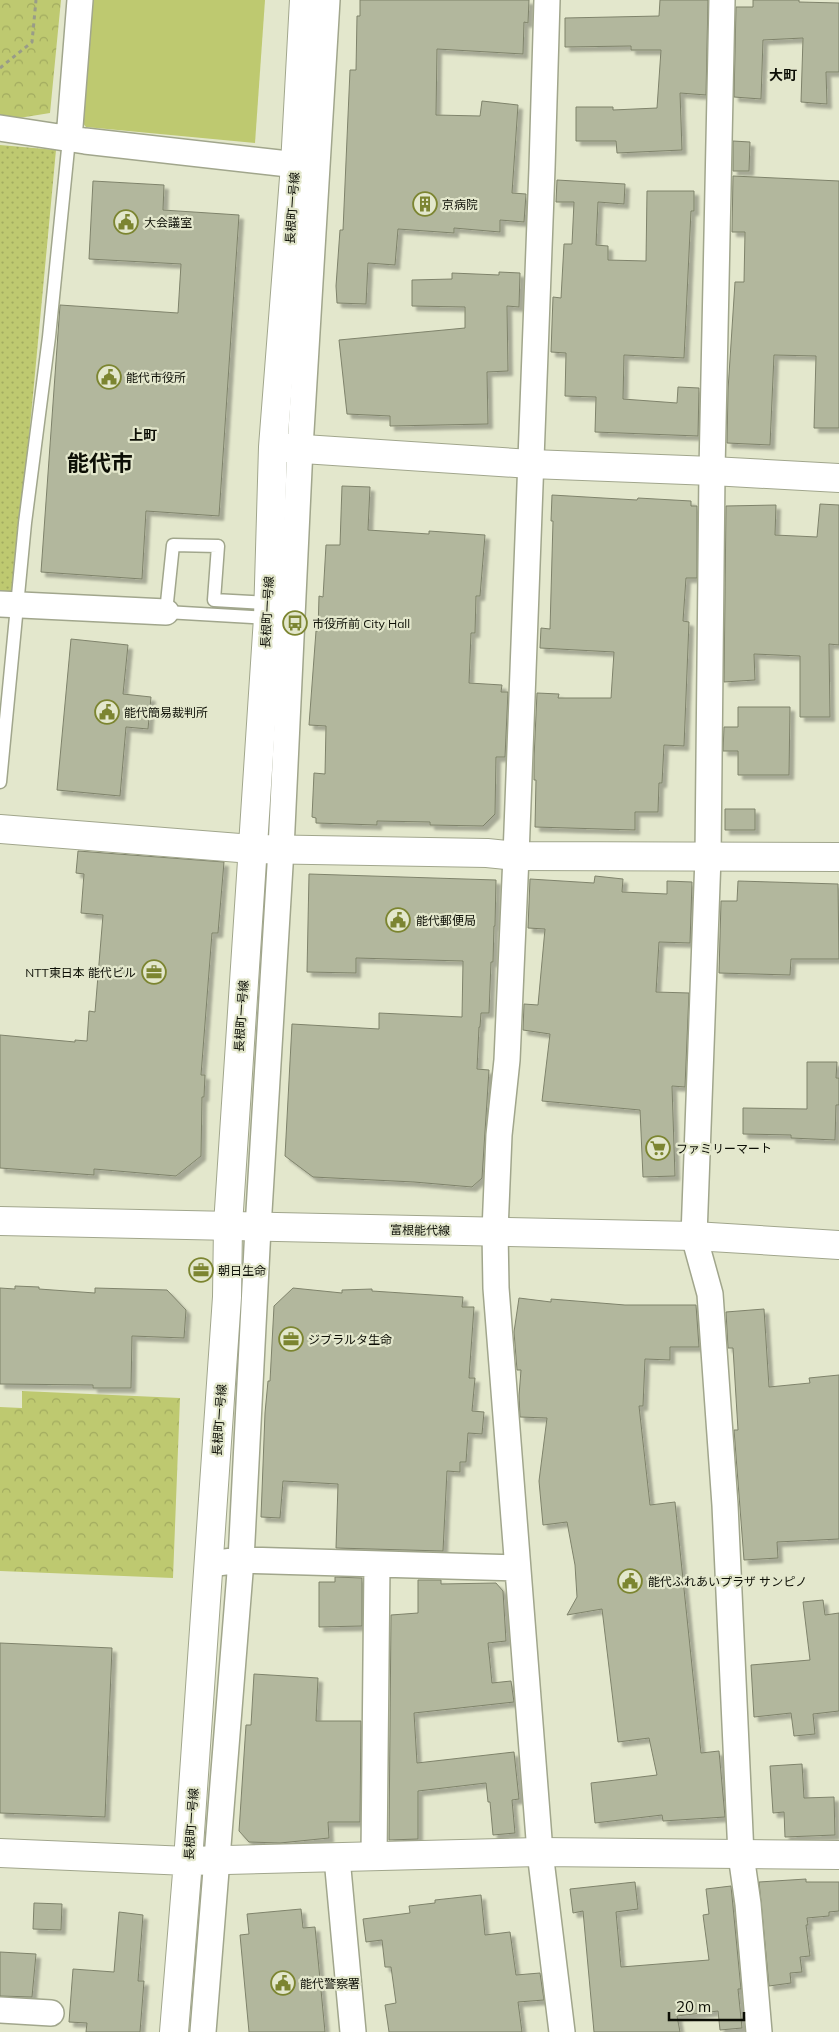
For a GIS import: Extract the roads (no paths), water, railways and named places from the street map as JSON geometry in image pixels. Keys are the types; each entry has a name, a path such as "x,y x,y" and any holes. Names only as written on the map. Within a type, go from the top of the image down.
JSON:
{"street":[{"path":"69,139 80,0"},
{"name":"長根町一号線","path":"174,2032 188,1861 227,1298 228,1225 271,538 287,448 306,166 304,0"},
{"path":"0,128 69,139 306,166 327,0"},
{"path":"547,0 516,856 507,1060 499,1135 495,1231 496,1288 540,1852 562,2032"},
{"path":"722,0 712,471 708,857 694,1236 710,1294 725,1505 741,1855 748,1904 759,2032"},
{"path":"203,2032 241,1560 258,1228 281,849 287,448 531,464 839,478"},
{"path":"8,604 166,612"},
{"path":"0,829 252,849 488,853 516,856 839,857"},
{"name":"富根能代線","path":"0,1221 694,1236 839,1245"},
{"path":"209,1564 241,1560 517,1568"},
{"path":"374,1857 377,1564"},
{"path":"0,1853 188,1861 540,1852 839,1855"},
{"path":"337,1858 353,2032"},
{"path":"0,2010 51,2013"}],"lane":[{"path":"0,782 8,604 49,337 69,139"},
{"path":"173,545 218,546 214,600 267,611 166,612 173,545"}],"place":[{"name":"京病院","path":"425,204"},
{"name":"大会議室","path":"126,222"},
{"name":"能代市役所","path":"109,377"},
{"name":"市役所前 City Hall","path":"295,623"},
{"name":"能代簡易裁判所","path":"107,712"},
{"name":"能代郵便局","path":"398,920"},
{"name":"NTT東日本 能代ビル","path":"154,972"},
{"name":"ファミリーマート","path":"658,1148"},
{"name":"朝日生命","path":"201,1270"},
{"name":"ジブラルタ生命","path":"291,1339"},
{"name":"能代ふれあいプラザ サンピノ","path":"630,1581"},
{"name":"能代警察署","path":"283,1983"}],"district":[{"name":"大町","path":"783,75"},
{"name":"上町","path":"143,435"},
{"name":"能代市","path":"100,463"}]}
